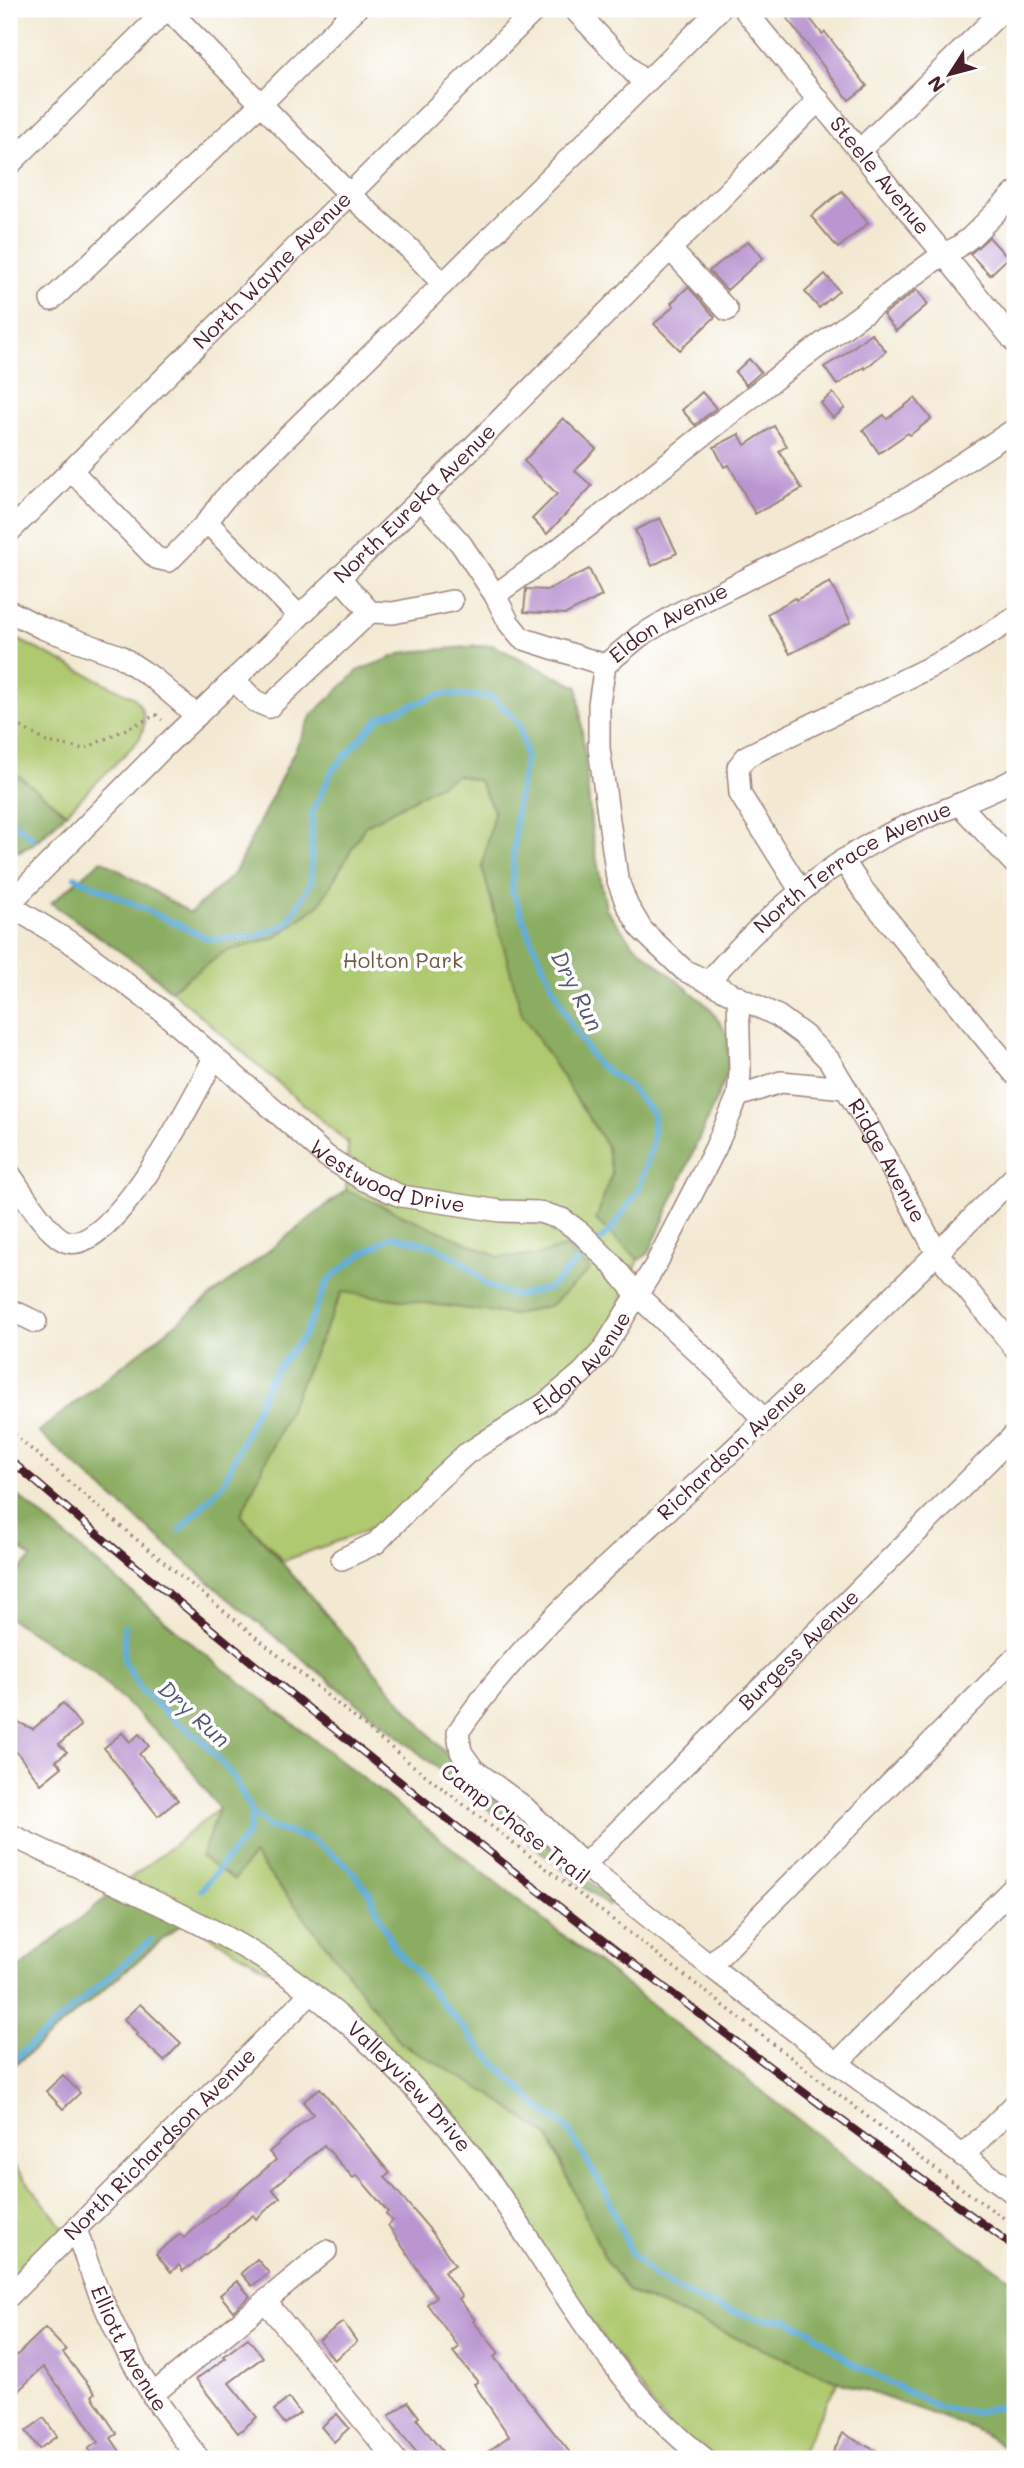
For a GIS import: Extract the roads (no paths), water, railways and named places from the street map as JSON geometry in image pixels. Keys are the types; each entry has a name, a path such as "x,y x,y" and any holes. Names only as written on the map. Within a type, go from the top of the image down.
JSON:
{"street":[{"path":"9,165 167,9 350,195 410,249 443,284"},
{"path":"51,300 261,104 356,9"},
{"name":"North Wayne Avenue","path":"9,532 536,9"},
{"path":"574,9 645,83"},
{"path":"71,470 156,558 169,561 207,522 224,499 720,9"},
{"path":"859,151 1003,9"},
{"name":"Steele Avenue","path":"754,12 859,151 1015,342"},
{"name":"North Eureka Avenue","path":"9,904 177,734 421,499 819,100"},
{"path":"495,595 559,549 781,374 943,254 971,237 1015,193"},
{"path":"670,249 727,310"},
{"name":"Eldon Avenue","path":"342,1559 376,1543 466,1454 546,1403 582,1373 603,1350 638,1296 709,1161 737,1096 740,1073 738,997 684,970 642,930 627,905 617,878 599,748 599,704 605,665 640,636 677,614 909,498 1015,429"},
{"path":"421,499 461,544 495,595 509,623 522,638 605,665"},
{"path":"207,522 299,616"},
{"path":"338,577 370,612"},
{"path":"234,680 255,701 269,707 370,612 393,612 452,601"},
{"path":"9,611 42,628 120,656 153,678 197,716"},
{"path":"800,890 740,794 738,767 747,756 956,655 1015,618"},
{"name":"North Terrace Avenue","path":"708,982 733,953 800,890 842,860 880,839 1015,779"},
{"path":"959,804 1015,864"},
{"path":"842,860 881,912 1015,1074"},
{"name":"Westwood Drive","path":"9,904 78,947 162,1011 326,1156 362,1179 401,1196 500,1211 539,1212 562,1219 581,1233 638,1296 720,1373 765,1421"},
{"name":"Ridge Avenue","path":"738,997 778,1016 805,1036 829,1060 892,1168 937,1253 1015,1348"},
{"path":"9,1173 53,1233 68,1242 85,1240 102,1230 138,1188 193,1101 214,1057"},
{"path":"737,1096 781,1082 846,1088"},
{"name":"Richardson Avenue","path":"584,1865 524,1807 474,1770 461,1752 458,1732 485,1693 513,1661 623,1552 765,1421 1015,1176"},
{"path":"9,1309 36,1322"},
{"name":"Burgess Avenue","path":"584,1865 1015,1434"},
{"path":"710,1966 1015,1658"},
{"name":"Valleyview Drive","path":"9,1834 189,1917 257,1955 354,2030 396,2069 452,2132 503,2198 595,2339 645,2402 705,2459"},
{"path":"584,1865 837,2063 1015,2194"},
{"path":"837,2063 1015,1886"},
{"name":"North Richardson Avenue","path":"9,2296 310,1994"},
{"path":"963,2155 1015,2104"},
{"name":"Elliott Avenue","path":"76,2229 103,2306 152,2395 199,2459"},
{"path":"152,2395 326,2251"},
{"path":"265,2301 395,2459"}],"waterway":[{"name":"Dry Run","path":"75,877 209,939 254,937 287,924 311,882 312,813 332,771 380,717 442,694 493,697 519,723 526,757 516,809 512,890 531,939 571,1025 597,1064 629,1086 654,1115 652,1146 638,1190 612,1229 549,1288 516,1296 486,1285 463,1262 434,1246 393,1236 360,1255 329,1279 304,1335 270,1378 223,1484 180,1530"},
{"name":"Dry Run","path":"9,818 33,839"},
{"path":"124,1627 124,1661 142,1691 174,1720 202,1740 232,1775 253,1813 269,1827 311,1839 347,1865 369,1892 393,1946 482,2050 538,2106 566,2126 606,2193 632,2255 655,2277 705,2303 760,2319 787,2320 811,2331 851,2363 940,2408 973,2412 1015,2404"},
{"name":"Dry Run","path":"201,1890 247,1835 253,1813"},
{"name":"Dry Run","path":"9,2064 151,1940"}],"railway":[{"path":"9,1459 254,1664 504,1864 758,2058 1015,2247"}],"park label":[{"name":"Holton Park","path":"403,961"}]}
